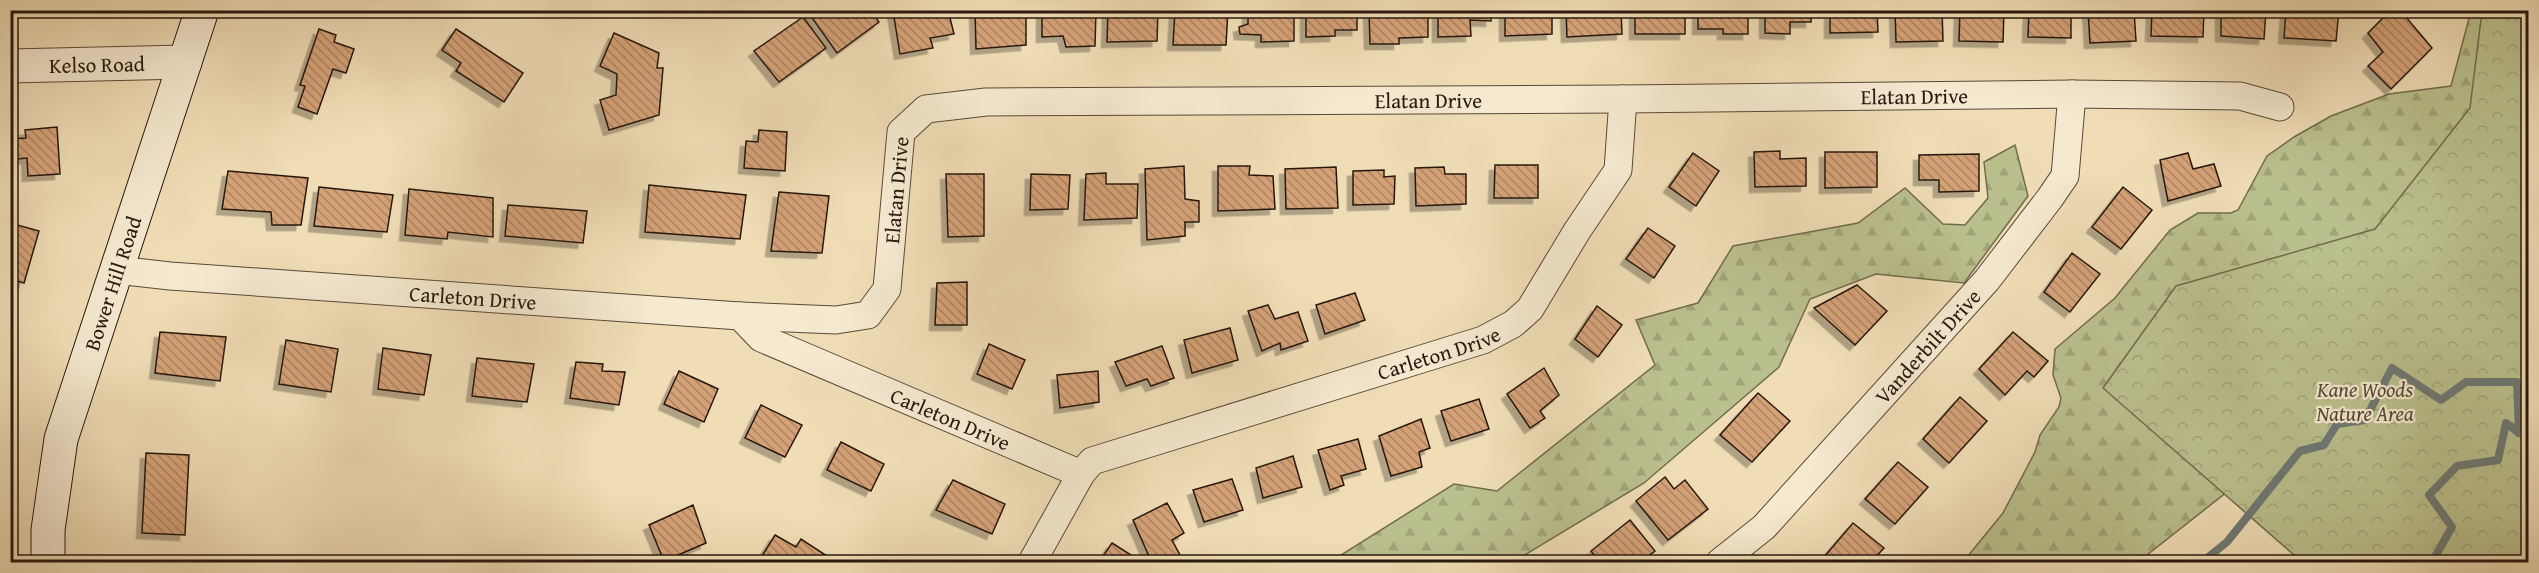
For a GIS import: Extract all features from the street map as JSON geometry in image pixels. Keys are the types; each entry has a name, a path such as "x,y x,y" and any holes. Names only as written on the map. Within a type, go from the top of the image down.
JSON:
{"main road":[{"name":"Bower Hill Road","path":"48,562 48,530 61,439 202,10"},
{"name":"Kelso Road","path":"10,66 185,62"}],"street":[{"name":"Elatan Drive","path":"740,316 836,320 868,315 887,289 901,132 926,109 986,102 2072,94 2240,96 2280,107"},
{"name":"Vanderbilt Drive","path":"1720,562 1764,527 1988,280 2050,198 2065,176 2072,94"},
{"name":"Carleton Drive","path":"117,270 170,276 740,316 761,338 1081,474 1092,461 1483,340 1513,324 1530,309 1576,231 1618,170 1623,99"},
{"path":"1032,562 1081,474"}],"green space":[{"path":"2471,11 2528,11 2335,407 2138,562 1963,562 2003,513 2035,452 2040,435 2059,407 2061,398 2053,375 2055,349 2115,298 2170,230 2198,213 2231,213 2238,210 2267,156 2294,137 2331,116 2389,94 2451,86"},
{"name":"Kane Woods Nature Area","path":"2482,11 2528,11 2528,562 2302,562 2103,388 2176,286 2375,229 2470,108"},
{"path":"2015,145 2028,196 1964,283 1876,274 1810,299 1779,367 1644,483 1513,562 1330,562 1454,484 1497,491 1655,365 1636,320 1698,303 1733,246 1858,223 1905,188 1943,224 1965,225 1988,198 1984,162"}],"building":[{"path":"810,10 871,10 879,22 837,53 808,12"},
{"path":"948,10 954,34 930,38 933,48 900,54 893,11"},
{"path":"975,10 1026,10 1026,45 976,49"},
{"path":"1042,10 1096,10 1095,46 1066,47 1063,36 1042,37"},
{"path":"1108,10 1158,10 1157,41 1107,42"},
{"path":"1175,10 1228,10 1226,45 1173,45"},
{"path":"1248,10 1294,10 1294,41 1261,42 1261,35 1240,34 1239,27 1248,24"},
{"path":"1306,10 1357,10 1357,30 1335,30 1335,36 1306,37"},
{"path":"1369,10 1428,10 1428,37 1399,38 1399,44 1370,44"},
{"path":"1438,10 1491,10 1491,21 1470,20 1471,36 1438,37"},
{"path":"1505,10 1552,10 1552,34 1505,36"},
{"path":"1566,10 1621,10 1622,34 1567,37"},
{"path":"1635,10 1685,10 1685,34 1635,34"},
{"path":"1698,10 1748,10 1748,34 1723,34 1723,29 1698,29"},
{"path":"1765,10 1811,10 1811,22 1790,22 1790,34 1765,33"},
{"path":"1830,10 1877,10 1878,32 1830,33"},
{"path":"1895,10 1942,10 1943,41 1896,42"},
{"path":"1960,10 2004,10 2003,42 1959,41"},
{"path":"2029,10 2071,10 2071,38 2028,37"},
{"path":"2088,10 2134,10 2136,41 2090,43"},
{"path":"2152,10 2204,10 2203,37 2151,36"},
{"path":"2221,10 2266,10 2264,39 2221,36"},
{"path":"2286,10 2339,10 2336,41 2284,38"},
{"path":"2391,10 2400,10 2432,48 2391,89 2368,66 2383,52 2368,33"},
{"path":"803,17 826,48 779,82 754,51"},
{"path":"319,29 336,35 334,42 354,49 346,73 333,69 317,114 298,107 305,86 300,85"},
{"path":"456,29 523,73 504,102 456,71 461,63 442,50"},
{"path":"614,33 659,53 657,68 663,68 659,115 609,130 600,100 616,95 617,74 600,66"},
{"path":"57,127 60,174 28,176 27,158 10,160 10,139 26,138 25,130"},
{"path":"759,130 787,132 785,171 744,168 746,141 758,142"},
{"path":"1780,151 1780,159 1806,158 1806,186 1755,187 1754,152"},
{"path":"1825,152 1877,152 1877,187 1825,188"},
{"path":"1693,153 1719,171 1696,206 1669,187"},
{"path":"2188,153 2193,169 2214,164 2221,186 2168,201 2160,160"},
{"path":"1979,154 1979,191 1939,192 1939,180 1919,180 1919,155"},
{"path":"1495,165 1538,165 1538,198 1494,198"},
{"path":"1184,166 1185,199 1199,201 1199,222 1185,222 1185,236 1147,240 1145,169"},
{"path":"1218,166 1250,166 1249,175 1273,176 1275,209 1218,211"},
{"path":"1336,167 1338,208 1286,209 1285,169"},
{"path":"1444,167 1445,174 1466,174 1466,204 1416,206 1415,168"},
{"path":"1384,170 1384,177 1395,176 1394,204 1353,205 1353,171"},
{"path":"228,171 308,178 301,225 272,225 271,212 222,209"},
{"path":"1106,173 1106,184 1138,184 1137,218 1084,220 1086,174"},
{"path":"946,174 984,174 984,236 948,237"},
{"path":"1031,174 1070,175 1068,209 1030,210"},
{"path":"649,185 746,195 740,239 645,232"},
{"path":"319,187 393,195 387,232 314,226"},
{"path":"2123,187 2152,210 2121,249 2092,227"},
{"path":"409,189 493,198 493,237 448,232 447,239 405,235"},
{"path":"779,192 829,196 822,253 771,251"},
{"path":"508,205 587,211 583,243 505,236"},
{"path":"10,223 39,231 24,283 10,279"},
{"path":"1648,228 1675,246 1654,278 1626,259"},
{"path":"2072,253 2100,274 2070,312 2044,292"},
{"path":"967,282 967,325 935,325 937,283"},
{"path":"1857,285 1887,311 1855,345 1814,308"},
{"path":"1355,293 1365,320 1325,334 1316,305"},
{"path":"1268,305 1275,319 1298,312 1308,341 1281,350 1280,343 1262,351 1248,311"},
{"path":"1597,306 1622,325 1598,357 1575,339"},
{"path":"1230,328 1238,360 1192,373 1184,340"},
{"path":"160,332 226,337 220,381 155,373"},
{"path":"2013,332 2048,361 2034,377 2027,371 2005,395 1979,369"},
{"path":"286,340 338,349 331,392 279,384"},
{"path":"989,344 1025,360 1012,389 977,374"},
{"path":"1162,346 1174,378 1151,386 1147,379 1126,386 1115,362"},
{"path":"383,348 431,355 424,395 378,389"},
{"path":"477,358 534,364 527,402 472,396"},
{"path":"576,362 603,364 602,371 625,372 619,405 570,398"},
{"path":"1544,368 1559,395 1540,411 1545,418 1530,428 1507,394"},
{"path":"679,371 718,389 704,422 664,404"},
{"path":"1098,371 1099,402 1060,408 1057,375"},
{"path":"1758,393 1790,421 1752,462 1720,435"},
{"path":"1960,397 1987,421 1949,463 1923,439"},
{"path":"1479,399 1489,429 1451,441 1441,411"},
{"path":"761,405 802,425 785,457 745,438"},
{"path":"1421,419 1430,448 1419,452 1422,467 1391,476 1379,436"},
{"path":"1358,439 1366,469 1341,476 1344,485 1330,490 1318,450"},
{"path":"841,442 884,464 871,491 827,470"},
{"path":"146,453 189,455 185,535 142,533"},
{"path":"1293,456 1302,487 1263,498 1256,468"},
{"path":"1898,462 1928,487 1895,524 1865,499"},
{"path":"1665,477 1674,489 1685,480 1708,509 1668,540 1636,501"},
{"path":"1232,479 1243,510 1204,522 1193,490"},
{"path":"953,480 1005,504 992,534 936,510"},
{"path":"1167,503 1184,533 1172,540 1181,557 1170,562 1156,562 1148,554 1133,520"},
{"path":"693,505 706,543 664,561 649,525"},
{"path":"1630,520 1655,551 1640,562 1600,562 1591,551"},
{"path":"1853,523 1884,548 1871,562 1830,562 1824,557"},
{"path":"775,535 796,547 801,539 830,558 827,562 759,561"},
{"path":"1112,543 1142,562 1099,562"}],"waterway":[{"path":"2202,562 2227,542 2300,451 2324,445 2337,424 2365,420 2392,368 2441,400 2466,382 2517,382 2519,433 2528,432"},
{"path":"2432,562 2452,527 2429,495 2457,466 2498,460 2506,423 2519,433"}]}
